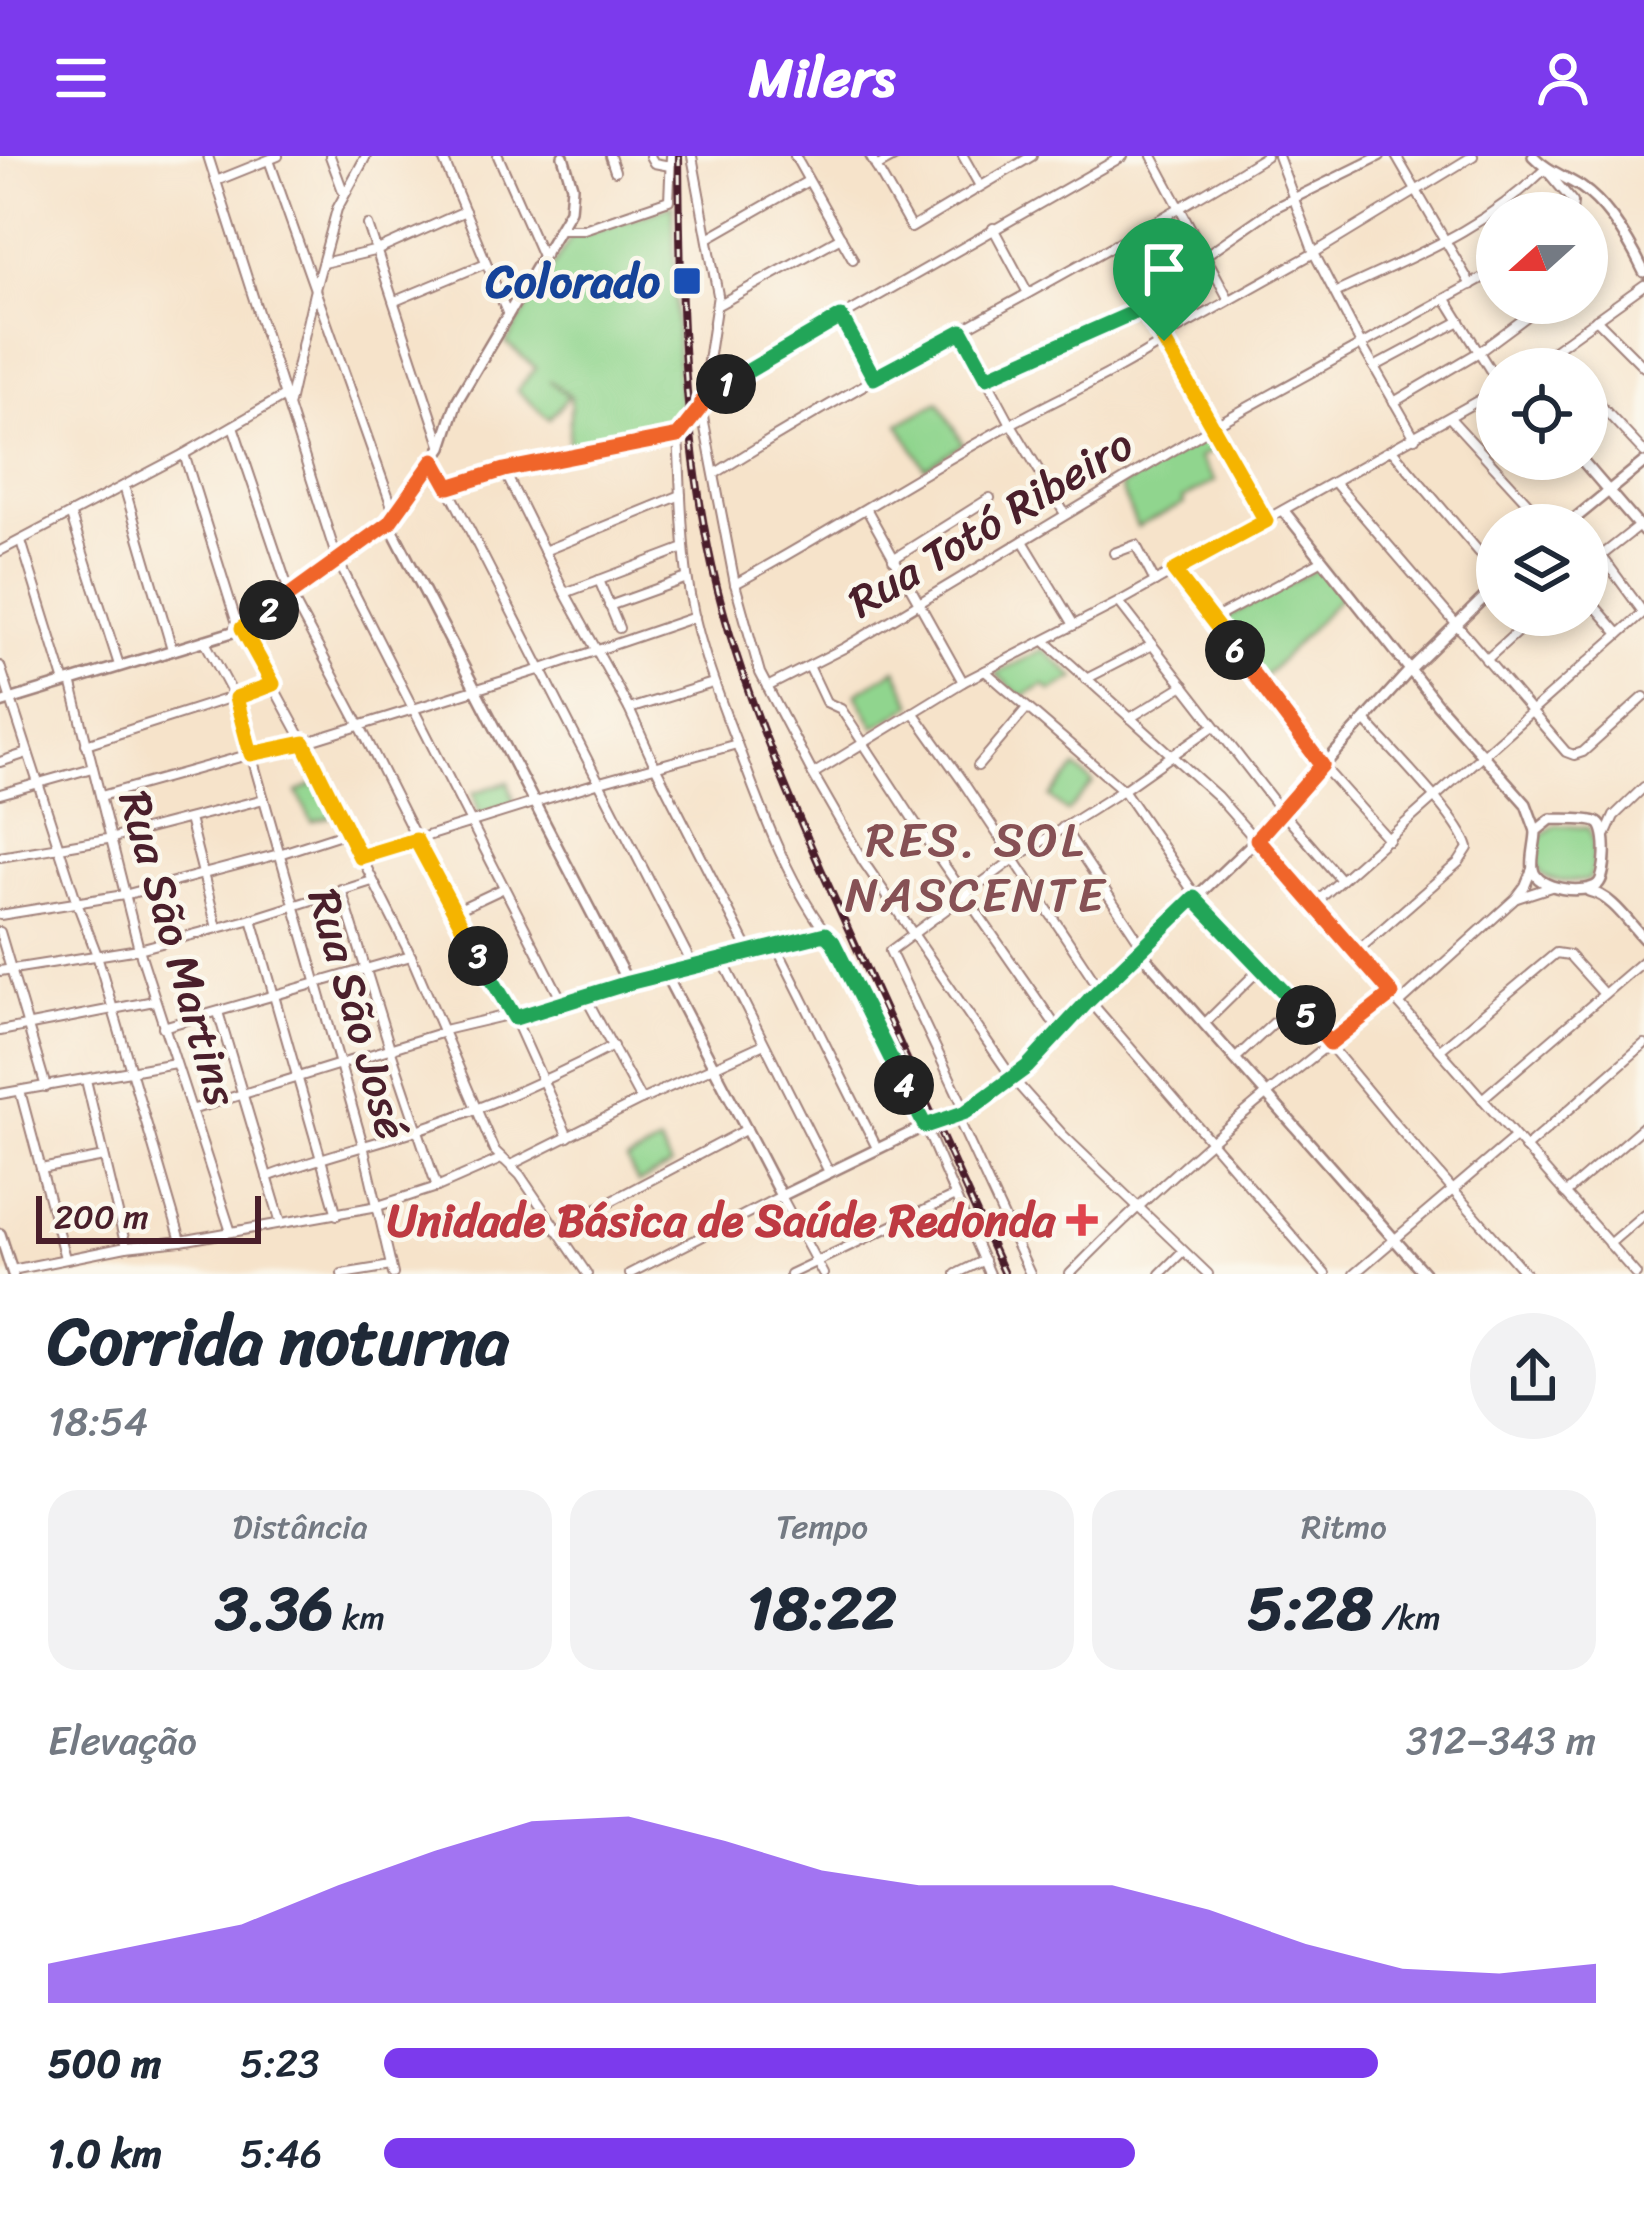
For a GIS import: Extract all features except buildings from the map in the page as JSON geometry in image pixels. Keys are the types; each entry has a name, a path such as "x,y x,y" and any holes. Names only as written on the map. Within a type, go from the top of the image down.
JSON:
{"street":[{"path":"208,156 338,559 562,1003"},
{"path":"330,156 344,193"},
{"path":"287,400 344,193 366,156"},
{"path":"442,156 508,314"},
{"path":"498,156 543,257"},
{"path":"5,702 241,629 392,519 442,447 458,400 560,229 572,200 563,156"},
{"path":"610,156 615,171"},
{"path":"560,229 584,229 669,200 670,161 654,163 650,156"},
{"path":"704,156 692,159 718,295 702,404 735,584 767,688 863,861 1012,1079 1063,1135 1208,1274"},
{"path":"795,156 854,259"},
{"path":"870,156 911,228 1031,156"},
{"path":"876,167 896,156"},
{"path":"963,156 981,186"},
{"path":"449,487 504,470 678,436 702,404 738,376 1123,156"},
{"path":"1152,156 1228,298"},
{"path":"716,473 1266,156"},
{"path":"1278,156 1314,253 1415,438"},
{"path":"1135,286 1204,258 1293,198 1380,156"},
{"path":"1396,156 1472,285"},
{"path":"735,584 1011,424 1114,371 1228,298 1314,253 1473,156"},
{"path":"1533,156 1565,192"},
{"path":"216,181 273,158 392,519 628,983"},
{"path":"1334,293 1447,242 1501,208 1545,169"},
{"path":"1545,169 1585,189 1607,213 1644,272"},
{"path":"708,238 808,181"},
{"path":"322,263 378,250 465,211"},
{"path":"368,225 442,447"},
{"path":"993,228 1028,293"},
{"path":"717,306 841,237"},
{"path":"1114,244 1144,308 1266,521"},
{"path":"395,301 486,262"},
{"name":"Rua Totó Ribeiro","path":"767,688 919,604 1212,427 1476,283"},
{"path":"1608,310 1644,285"},
{"path":"1446,299 1476,349"},
{"path":"987,377 1144,308"},
{"path":"841,317 874,378"},
{"path":"1374,367 1460,321"},
{"path":"1484,348 1517,324"},
{"path":"1556,348 1589,324"},
{"path":"1601,324 1644,367"},
{"path":"962,331 1065,514"},
{"path":"1394,402 1476,353"},
{"path":"0,551 287,400"},
{"path":"813,774 963,682 1119,602 1476,403"},
{"path":"1608,413 1644,452"},
{"path":"1450,418 1529,504"},
{"path":"233,426 290,594 453,911 513,1016 568,1137"},
{"path":"678,436 687,578 713,682 784,859 930,1124 989,1274"},
{"path":"1392,450 1476,548"},
{"path":"184,454 241,629 411,956 494,1150 512,1165 587,1274"},
{"path":"434,460 694,968"},
{"path":"1592,504 1644,462"},
{"path":"504,470 750,953"},
{"path":"1600,480 1641,529 1608,550"},
{"path":"1335,483 1563,750 1574,755 1583,752 1644,698"},
{"path":"124,486 172,649"},
{"path":"544,551 681,496"},
{"path":"893,559 990,498"},
{"path":"867,510 963,682"},
{"path":"1284,511 1481,756 1526,804 1536,831 1533,872 1551,887"},
{"path":"71,516 119,665"},
{"name":"Rua São Martins","path":"22,541 101,796 154,1001 231,1232"},
{"path":"1022,541 1074,626"},
{"path":"1114,553 1136,545 1155,582"},
{"path":"565,593 684,548"},
{"path":"1212,620 1321,561"},
{"path":"1314,904 1644,612 1608,564"},
{"path":"1174,571 1322,765 1388,840"},
{"path":"610,606 687,578"},
{"path":"599,580 619,628"},
{"path":"1119,602 1282,812 1341,880"},
{"path":"628,1274 877,1148 961,1114 1012,1079 1257,839 1410,670 1476,605"},
{"path":"101,796 304,743 695,617"},
{"path":"1608,621 1619,634"},
{"path":"1486,661 1513,636"},
{"name":"Rua São José","path":"204,640 236,698 363,1145 392,1270"},
{"path":"1045,641 1217,796 1636,1274"},
{"path":"1086,679 1152,645"},
{"path":"0,666 5,702 28,752 97,955 181,1241"},
{"path":"809,666 826,701 841,709 1060,1032"},
{"path":"985,671 1122,790 1195,897 1295,1003 1526,1274"},
{"path":"629,710 713,682"},
{"path":"86,744 273,684"},
{"path":"1130,718 1184,685"},
{"path":"978,766 1028,708"},
{"path":"912,712 1100,989"},
{"path":"1356,952 1467,852 1465,838 1435,799 1365,720"},
{"path":"1030,1274 890,951 1014,859 1214,726"},
{"path":"360,857 737,744"},
{"path":"0,762 28,752"},
{"path":"0,794 92,768"},
{"path":"1584,890 1600,882 1606,834 1619,810 1644,787"},
{"path":"0,857 113,838 264,799"},
{"path":"1536,831 1551,819 1591,820 1619,810"},
{"path":"189,819 217,928"},
{"path":"1591,820 1606,834"},
{"path":"1063,827 1141,949 1425,1274"},
{"path":"0,915 124,895 347,832"},
{"path":"1507,907 1525,886 1533,866"},
{"path":"5,970 139,949 372,881"},
{"path":"1400,1003 1521,896 1551,887 1600,894 1644,939"},
{"path":"453,911 503,888"},
{"path":"341,889 436,1186"},
{"path":"252,919 337,1215"},
{"path":"0,932 5,970 46,1087"},
{"path":"190,1110 444,1031 825,934"},
{"path":"776,946 877,1148"},
{"path":"1440,1049 1552,954 1569,955 1604,994"},
{"path":"163,1027 411,956"},
{"path":"1482,1099 1644,960"},
{"path":"723,961 829,1172"},
{"path":"1204,1024 1262,968"},
{"path":"666,975 823,1274"},
{"path":"1070,1274 1137,1205 1392,994"},
{"path":"586,996 641,1100"},
{"path":"1089,1000 1325,1274"},
{"path":"0,1030 154,1001"},
{"path":"1235,1059 1295,1003"},
{"path":"218,1011 280,1223"},
{"path":"512,1165 764,1044"},
{"path":"1525,1148 1644,1044"},
{"path":"267,1177 319,1157 418,1130 545,1082 613,1046"},
{"path":"0,1094 175,1063"},
{"path":"86,1080 126,1247"},
{"path":"20,1091 65,1258"},
{"path":"1565,1194 1644,1126"},
{"path":"556,1230 747,1129"},
{"path":"1354,1274 1515,1137"},
{"path":"40,1169 105,1156"},
{"path":"0,1234 13,1272 65,1258 378,1206 501,1159"},
{"path":"790,1274 955,1196"},
{"path":"1609,1244 1644,1214"},
{"path":"1160,1274 1183,1250"},
{"path":"956,1274 984,1260"},
{"path":"342,1274 392,1270"}],"green space":[{"path":"673,205 682,425 676,432 666,433 664,425 610,444 568,452 571,397 549,380 568,397 549,419 517,390 536,368 506,343 573,234"},
{"path":"939,402 963,444 925,468 899,424"},
{"path":"1211,433 1219,447 1199,458 1215,481 1183,499 1184,504 1137,527 1120,487"},
{"path":"1322,566 1344,593 1262,680 1218,622"},
{"path":"1043,649 1075,678 1051,691 1044,685 1022,697 996,674"},
{"path":"896,669 913,705 875,727 856,693"},
{"path":"1076,768 1093,783 1067,812 1050,797"},
{"path":"319,782 335,815 312,822 297,792"},
{"path":"508,782 515,804 480,815 473,793"},
{"path":"1556,825 1588,828 1591,833 1594,859 1591,878 1586,881 1551,880 1540,871 1540,836"},
{"path":"660,1144 671,1166 638,1183 627,1161"}],"railway":[{"path":"679,156 691,434 704,526 724,615 785,785 1004,1274"}],"place":[{"name":"Colorado","path":"687,281"},
{"name":"Unidade Básica de Saúde Redonda","path":"1082,1220"}],"district":[{"name":"RES. SOL NASCENTE","path":"976,866"}],"route":[{"path":"1144,308 1164,341 1266,521 1174,571 1322,765 1257,839 1392,994 1330,1043 1194,898 1027,1067 966,1112 925,1126 825,934 628,983 515,1018 416,840 360,857 304,743 251,754 236,698 273,684 242,628 389,523 434,460 449,487 504,470 678,436 702,401 719,388 841,317 874,378 962,331 987,377 1144,308"}]}
